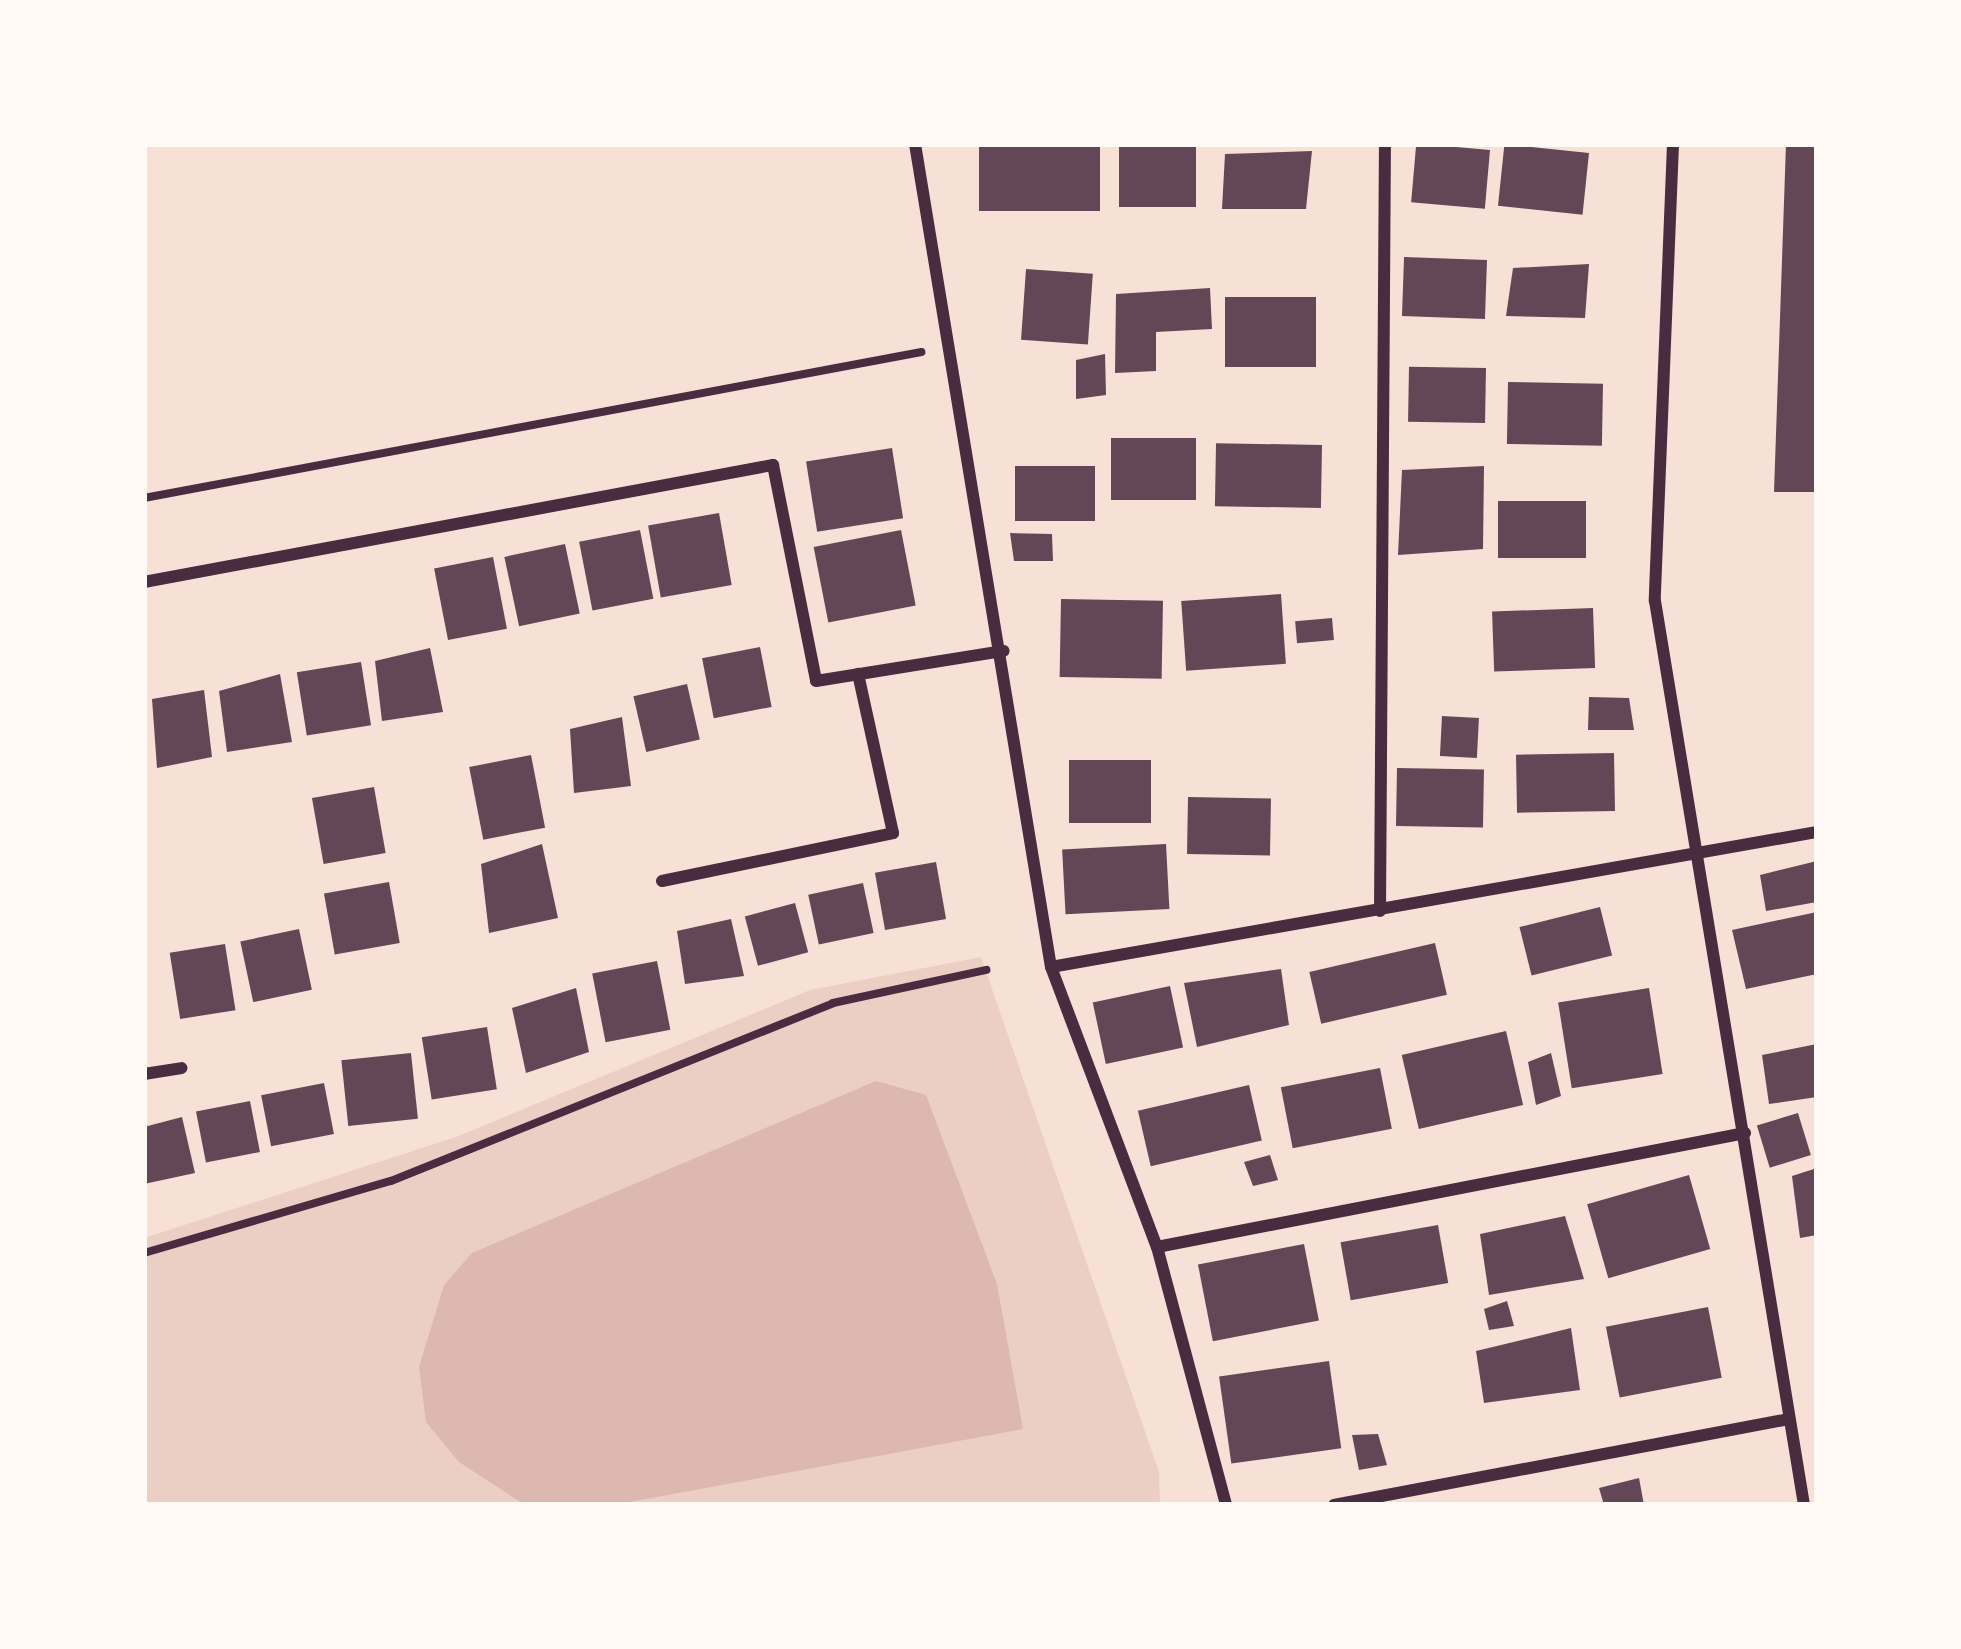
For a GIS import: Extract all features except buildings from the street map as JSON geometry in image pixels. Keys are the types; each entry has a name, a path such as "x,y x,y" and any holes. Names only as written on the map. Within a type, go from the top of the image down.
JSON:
{"street":[{"path":"915,144 1004,652 1051,967 1157,1247 1226,1505"},
{"path":"1380,911 1385,144"},
{"path":"1672,144 1655,601 1804,1505"},
{"path":"144,582 773,465 816,681 1004,652"},
{"path":"662,881 893,833 858,674"},
{"path":"1051,967 1817,832"},
{"path":"144,1074 182,1068"},
{"path":"1157,1247 1745,1132"},
{"path":"1334,1505 1789,1420"}],"path":[{"path":"144,498 951,347"},
{"path":"144,1253 391,1181 833,1003 986,970"}],"shaded area":[{"path":"981,957 1159,1472 1160,1505 144,1505 144,1238 459,1136 810,990"},
{"path":"876,1081 926,1095 997,1284 1023,1429 614,1505 525,1505 459,1462 426,1422 419,1367 444,1285 472,1253"}]}
